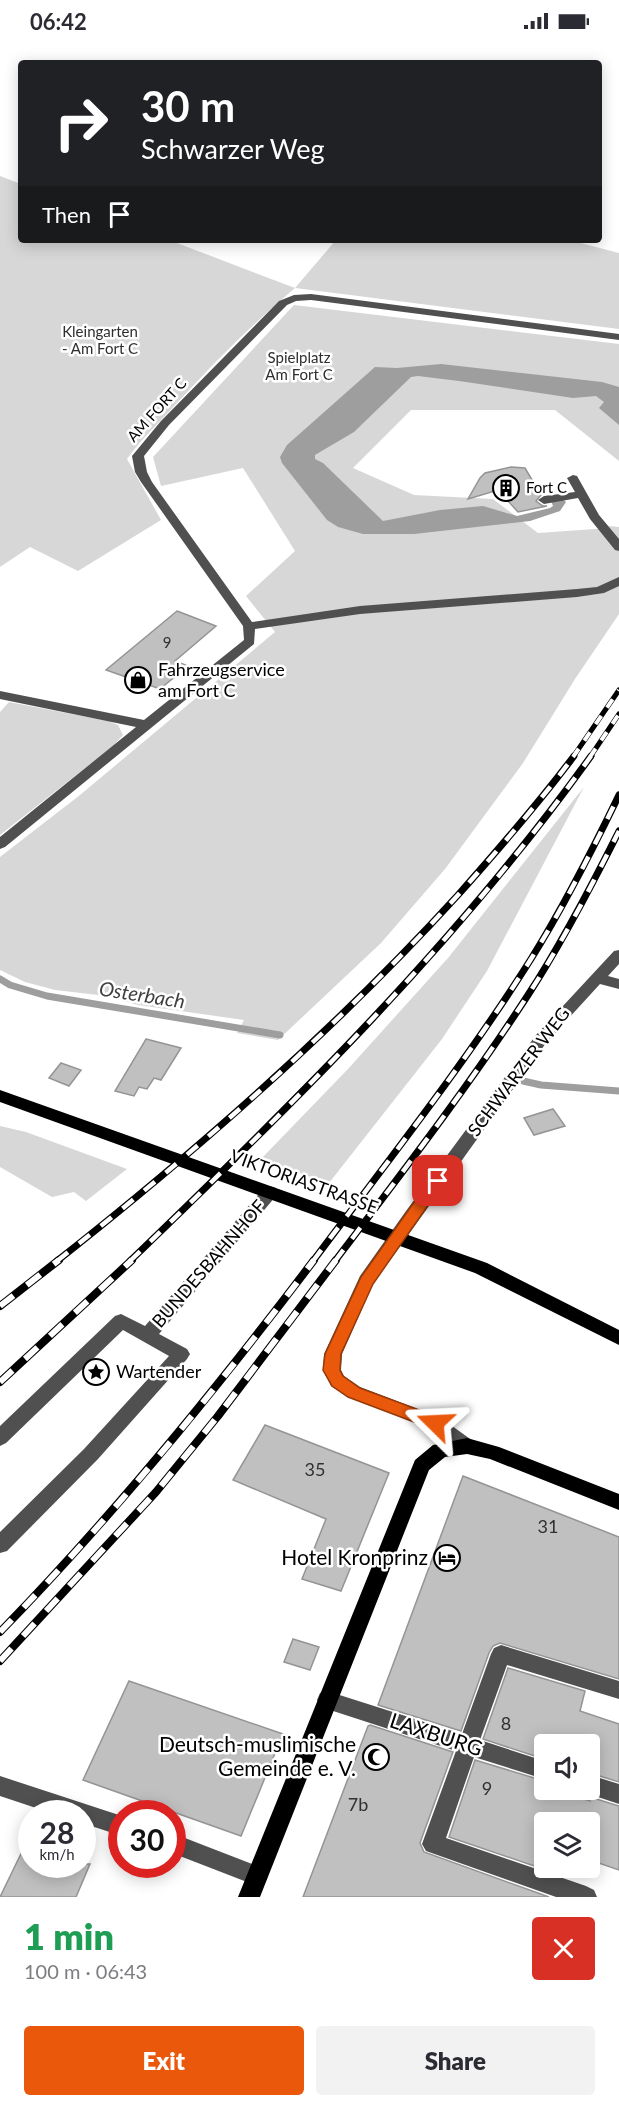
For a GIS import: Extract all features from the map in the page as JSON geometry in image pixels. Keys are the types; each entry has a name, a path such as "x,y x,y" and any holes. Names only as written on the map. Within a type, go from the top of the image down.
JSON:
{"main road":[{"name":"VIKTORIASTRASSE","path":"0,1096 481,1268 619,1338"},
{"path":"249,1897 422,1465 440,1450 467,1446 492,1452 619,1502"}],"street":[{"name":"AM FORT C","path":"249,626 147,482 141,472 138,456 165,423 283,303 294,298 311,297 619,337"},
{"path":"573,478 594,516 619,547"},
{"path":"544,500 581,493"},
{"path":"0,844 250,641 249,626 360,610 577,593 600,590 619,581"},
{"path":"0,695 130,720 147,726"},
{"name":"SCHWARZER WEG","path":"467,1446 435,1423 354,1392 337,1381 332,1370 333,1354 366,1281 412,1216 541,1039 619,955"},
{"path":"599,979 619,984"},
{"name":"BUNDESBAHNHOF","path":"147,1336 270,1192"},
{"name":"BUNDESBAHNHOF","path":"0,1438 121,1321 181,1354 91,1454 0,1545"},
{"path":"586,1897 433,1844 501,1654 619,1690"},
{"name":"LAXBURG","path":"327,1700 534,1767"},
{"path":"0,1786 108,1821"},
{"path":"600,1788 619,1794"},
{"path":"186,1848 257,1876"}],"green space":[{"name":"Kleingarten - Am Fort C","path":"0,176 18,183 18,243 177,243 295,288 219,359 127,459 161,520 78,571 30,547 0,567"},
{"path":"333,243 581,243 619,253 619,329 295,288"},
{"name":"Spielplatz Am Fort C","path":"294,305 619,344 619,461 555,410 411,410 353,468 414,495 493,499 538,533 619,527 619,614 523,763 445,869 381,943 278,1040 237,1033 244,1020 138,1005 107,996 55,990 25,982 0,970 0,857 80,795 275,632 246,596 295,551 243,468 161,486 153,457"},
{"path":"9,702 108,721 118,725 123,735 113,746 0,835 0,712"},
{"path":"584,787 487,971 442,1039 329,1183 260,1160 348,1069 448,958"},
{"path":"0,1126 26,1132 127,1169 86,1201 74,1192 52,1197 0,1167"}],"shaded area":[{"path":"441,364 602,382 619,387 619,425 599,408 604,402 596,396 573,398 459,381 411,377 354,432 315,455 315,459 323,463 383,521 440,510 483,506 517,516 550,508 553,506 551,501 563,499 566,502 560,511 530,521 414,534 363,534 338,527 327,520 282,463 280,457 287,445 375,367 397,368"}],"building":[{"name":"Fort C","path":"511,467 525,468 541,495 536,501 547,506 518,512 498,490 468,499 485,473"},
{"path":"177,611 216,626 175,661 188,666 160,689 106,670"},
{"path":"146,1039 181,1048 161,1080 154,1078 147,1089 139,1087 134,1096 115,1091"},
{"path":"61,1063 81,1070 69,1086 49,1078"},
{"path":"553,1109 565,1126 534,1135 524,1118"},
{"path":"265,1425 389,1473 341,1591 302,1579 326,1519 233,1480"},
{"path":"463,1476 619,1537 619,1679 500,1643 493,1646 489,1653 461,1731 378,1705"},
{"path":"293,1639 319,1647 310,1670 284,1662"},
{"path":"508,1668 585,1691 580,1711 619,1724 619,1782 600,1776 600,1734 534,1734 534,1756 483,1739"},
{"path":"129,1681 283,1734 241,1836 186,1817 186,1800 139,1800 83,1780"},
{"path":"370,1725 453,1752 420,1843 424,1852 549,1897 303,1897"},
{"path":"475,1760 534,1778 534,1800 600,1800 619,1806 619,1870 600,1863 600,1812 534,1812 534,1866 449,1837"},
{"path":"18,1860 18,1878 84,1878 76,1897 0,1897"}],"waterway":[{"name":"Osterbach","path":"0,979 10,985 47,996 280,1035"},
{"name":"Osterbach","path":"523,1081 541,1085 619,1091"}],"railway":[{"path":"573,757 619,690"},
{"path":"590,757 619,714"},
{"path":"57,1261 214,1131 364,993 458,895 574,756"},
{"path":"130,1261 313,1081 430,956 486,891 591,756"},
{"path":"313,1261 425,1112 506,998 566,899 619,795"},
{"path":"335,1261 410,1163 528,995 576,915 619,831"},
{"path":"0,1306 59,1260"},
{"path":"0,1382 132,1260"},
{"path":"0,1632 83,1543 163,1451 240,1357 314,1260"},
{"path":"0,1661 156,1492 218,1416 336,1260"}],"place":[{"name":"Fort C","path":"506,488"},
{"name":"Fahrzeugservice am Fort C","path":"138,680"},
{"name":"Wartender","path":"96,1372"},
{"name":"Hotel Kronprinz","path":"447,1558"},
{"name":"Deutsch-muslimische Gemeinde e. V.","path":"376,1757"}],"route":[{"path":"435,1423 354,1392 337,1381 332,1370 333,1354 366,1281 438,1181"}]}
